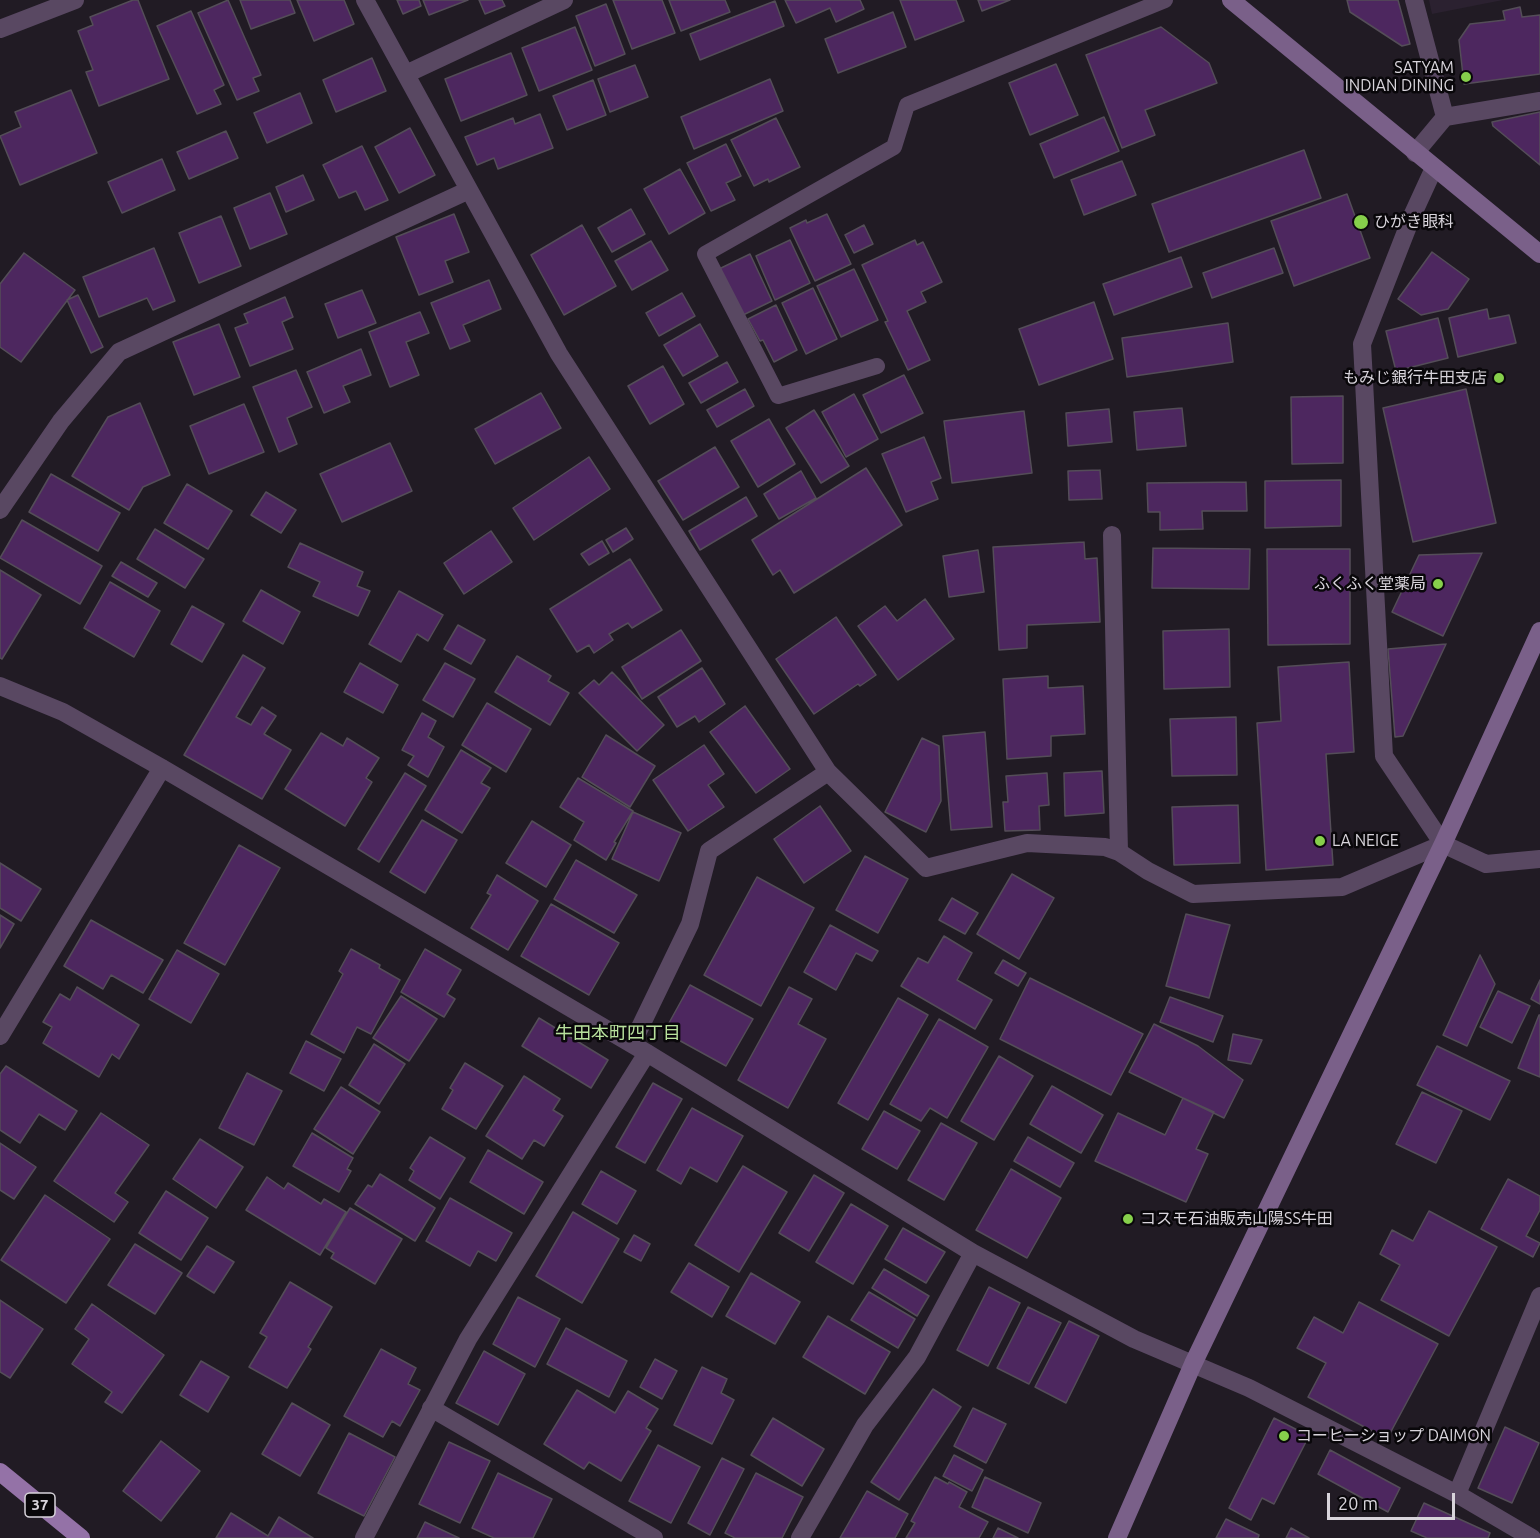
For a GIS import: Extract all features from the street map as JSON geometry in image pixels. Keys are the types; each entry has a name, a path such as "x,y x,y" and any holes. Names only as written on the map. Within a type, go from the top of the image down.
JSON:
{"main road":[{"name":"37","path":"0,1472 81,1538"}],"street":[{"path":"0,29 75,0"},
{"path":"365,0 559,354 828,772 926,868 1027,843 1105,847 1119,852 1148,871 1193,894 1342,887 1443,844"},
{"path":"406,74 564,0"},
{"path":"1231,0 1540,254"},
{"path":"1414,0 1445,117"},
{"path":"1415,153 1445,117 1540,101"},
{"path":"1434,168 1412,216 1362,344 1384,756 1443,844 1486,864 1540,859"},
{"path":"0,510 61,421 119,352 470,190"},
{"path":"1112,535 1119,852"},
{"path":"1117,1538 1193,1364 1443,844 1540,631"},
{"path":"0,686 63,712 162,768 639,1048 973,1253 1134,1340 1249,1388 1457,1494 1532,1538"},
{"path":"0,1036 162,768"},
{"path":"364,1538 468,1339 639,1048 690,924 709,851 828,772"},
{"path":"800,1538 865,1425 917,1357 973,1253"},
{"path":"1457,1494 1540,1296"},
{"path":"431,1408 654,1538"}],"lane":[{"path":"877,366 778,396 705,254 894,147 907,105 1165,0"}],"shaded area":[{"path":"1429,0 1503,0 1432,14"}],"building":[{"path":"138,0 169,79 99,106 86,72 93,70 78,31 93,25 90,17"},
{"path":"228,0 261,75 253,78 259,91 237,100 198,13"},
{"path":"240,0 290,0 295,13 251,29"},
{"path":"297,0 344,0 354,24 314,41"},
{"path":"397,0 419,0 421,6 403,14"},
{"path":"423,0 468,0 429,15"},
{"path":"479,0 502,0 505,6 485,14"},
{"path":"613,0 662,0 675,33 632,49"},
{"path":"669,0 725,0 730,12 681,31"},
{"path":"785,0 860,0 864,9 836,22 830,8 796,23"},
{"path":"900,0 956,0 964,21 915,40"},
{"path":"978,0 1010,0 982,11"},
{"path":"1347,0 1398,0 1410,44 1402,46 1350,12"},
{"path":"775,1 784,26 700,60 690,34"},
{"path":"606,4 625,54 595,66 576,16"},
{"path":"1520,7 1522,17 1540,15 1540,74 1464,84 1459,40 1470,24 1505,20 1503,11"},
{"path":"191,11 224,85 214,90 221,104 197,114 157,26"},
{"path":"893,12 906,47 838,73 825,39"},
{"path":"575,27 592,70 539,91 522,48"},
{"path":"1161,27 1209,63 1217,83 1145,110 1155,135 1122,148 1086,55"},
{"path":"511,53 527,95 461,121 445,79"},
{"path":"372,58 386,91 336,112 323,80"},
{"path":"1056,64 1078,115 1030,135 1009,83"},
{"path":"635,65 648,97 610,112 598,79"},
{"path":"770,79 783,111 694,149 681,117"},
{"path":"593,80 606,115 567,130 553,96"},
{"path":"71,90 97,153 20,185 0,136 21,127 15,112"},
{"path":"300,93 312,123 267,143 254,113"},
{"path":"1540,112 1540,165 1493,126 1492,122"},
{"path":"540,114 553,148 498,169 494,158 477,165 465,137 513,118 515,124"},
{"path":"1104,117 1119,151 1054,178 1040,144"},
{"path":"776,118 800,167 769,182 768,179 754,186 731,140"},
{"path":"410,128 435,175 399,193 375,147"},
{"path":"226,131 238,158 189,179 177,152"},
{"path":"726,144 741,176 726,183 735,200 711,211 687,163"},
{"path":"362,146 388,200 365,210 356,191 339,198 323,165"},
{"path":"1304,150 1321,198 1169,252 1152,204"},
{"path":"162,159 175,190 122,213 108,182"},
{"path":"1122,161 1136,195 1084,215 1071,180"},
{"path":"680,169 705,213 669,234 644,189"},
{"path":"303,175 314,200 286,212 276,187"},
{"path":"270,193 287,234 250,249 234,208"},
{"path":"1347,194 1370,258 1294,286 1271,221"},
{"path":"631,209 645,234 612,252 598,228"},
{"path":"454,214 469,252 445,261 453,282 419,295 396,237"},
{"path":"827,214 851,264 815,281 790,228 806,220 807,223"},
{"path":"221,216 241,266 199,283 179,233"},
{"path":"582,225 616,286 564,315 531,255"},
{"path":"864,225 873,244 854,253 845,235"},
{"path":"790,240 810,283 775,300 756,256"},
{"path":"915,240 917,245 923,242 942,282 921,292 926,302 907,311 930,360 908,370 885,322 888,321 862,265"},
{"path":"651,241 668,270 632,290 615,261"},
{"path":"154,248 175,301 153,310 147,298 99,317 83,277"},
{"path":"1274,248 1283,273 1212,298 1203,273"},
{"path":"1432,252 1469,279 1448,309 1421,315 1398,299"},
{"path":"24,253 75,290 21,362 0,347 0,284"},
{"path":"750,254 772,301 741,316 719,269"},
{"path":"1181,257 1192,287 1114,315 1103,284"},
{"path":"854,269 878,320 841,337 817,286"},
{"path":"489,280 501,309 463,325 470,341 450,349 431,303"},
{"path":"813,288 837,339 806,354 782,303"},
{"path":"362,290 376,323 338,338 325,304"},
{"path":"682,293 695,316 659,336 646,313"},
{"path":"78,295 103,347 91,353 67,300"},
{"path":"285,297 293,317 282,322 293,349 250,366 235,328 248,323 244,314"},
{"path":"1094,302 1113,359 1039,385 1019,329"},
{"path":"776,305 797,350 774,362 763,340 760,341 748,319"},
{"path":"1487,309 1489,319 1509,315 1516,343 1458,357 1449,318"},
{"path":"420,312 429,333 406,342 419,375 390,387 369,332"},
{"path":"1438,318 1448,358 1396,371 1386,331"},
{"path":"1228,323 1233,362 1127,377 1122,338"},
{"path":"219,324 240,377 194,395 173,342"},
{"path":"700,324 718,356 683,376 664,345"},
{"path":"361,349 371,375 343,386 350,402 324,413 307,372"},
{"path":"727,362 738,382 701,403 689,383"},
{"path":"663,366 684,404 650,424 628,386"},
{"path":"296,370 312,407 287,418 297,444 279,452 253,387"},
{"path":"904,375 923,413 881,433 863,395"},
{"path":"745,389 754,406 717,427 707,410"},
{"path":"1466,389 1496,523 1413,542 1383,408"},
{"path":"541,393 561,428 495,464 475,429"},
{"path":"854,394 878,439 846,457 822,412"},
{"path":"1343,396 1343,463 1292,464 1291,397"},
{"path":"140,403 170,475 143,487 129,510 72,476 108,417"},
{"path":"244,404 264,452 209,474 190,426"},
{"path":"1182,408 1186,446 1137,450 1134,412"},
{"path":"1109,409 1112,442 1068,446 1066,413"},
{"path":"814,410 849,466 821,483 786,428"},
{"path":"1024,411 1032,473 952,483 944,421"},
{"path":"769,419 795,464 758,487 731,441"},
{"path":"924,437 941,478 931,482 938,499 906,512 882,454"},
{"path":"390,443 412,491 342,522 320,474"},
{"path":"715,447 739,487 683,520 658,481"},
{"path":"589,457 610,489 534,540 513,508"},
{"path":"866,468 902,525 794,593 780,570 773,575 752,540"},
{"path":"1100,470 1102,499 1069,500 1068,471"},
{"path":"801,471 816,498 779,519 764,494"},
{"path":"51,474 120,513 98,551 29,512"},
{"path":"1341,480 1341,526 1265,528 1265,481"},
{"path":"1246,482 1247,511 1202,511 1203,529 1160,530 1160,512 1148,512 1147,483"},
{"path":"187,484 232,511 208,549 164,523"},
{"path":"266,492 296,510 281,533 251,515"},
{"path":"746,497 757,516 700,550 689,531"},
{"path":"22,520 102,566 80,604 0,558"},
{"path":"626,528 633,539 613,552 606,540"},
{"path":"155,529 204,559 185,588 137,559"},
{"path":"491,531 512,562 464,594 444,563"},
{"path":"602,541 609,553 589,565 581,554"},
{"path":"1084,542 1085,559 1097,558 1100,622 1027,625 1027,648 999,650 993,547"},
{"path":"300,543 363,572 357,586 370,591 358,616 313,596 320,582 288,567"},
{"path":"1153,548 1250,549 1249,589 1152,588"},
{"path":"1267,549 1350,549 1350,644 1268,645"},
{"path":"978,550 984,592 949,597 943,556"},
{"path":"1482,553 1443,636 1392,612 1419,555"},
{"path":"630,559 662,610 632,628 628,623 609,634 613,640 594,653 589,645 577,652 550,609"},
{"path":"121,562 157,583 148,597 112,576"},
{"path":"0,570 41,595 2,659 0,658"},
{"path":"110,582 160,611 134,657 84,628"},
{"path":"261,590 300,612 283,644 243,621"},
{"path":"399,591 443,615 428,641 417,634 401,662 369,644"},
{"path":"925,599 954,639 898,680 858,626 885,606 897,621"},
{"path":"192,606 224,624 202,662 171,644"},
{"path":"836,617 876,675 860,686 858,684 814,714 776,659"},
{"path":"458,625 485,640 471,664 444,649"},
{"path":"1229,629 1230,687 1164,689 1163,631"},
{"path":"681,630 701,661 642,699 622,667"},
{"path":"1446,644 1403,736 1395,737 1388,649"},
{"path":"243,655 265,668 236,717 251,725 262,707 276,716 264,734 291,750 262,799 184,755"},
{"path":"517,656 551,676 548,681 569,693 550,725 495,692"},
{"path":"1349,662 1354,752 1326,754 1333,865 1266,870 1257,723 1281,721 1278,667"},
{"path":"360,663 398,685 383,713 344,692"},
{"path":"445,663 475,679 453,717 423,700"},
{"path":"702,668 725,704 699,722 695,716 677,727 658,697"},
{"path":"612,672 664,725 637,751 579,693 594,680 599,685"},
{"path":"1048,676 1048,688 1083,686 1085,734 1051,736 1051,756 1007,759 1003,679"},
{"path":"487,703 531,729 506,772 462,745"},
{"path":"745,706 790,769 756,793 710,732"},
{"path":"422,713 436,721 428,737 444,747 428,777 408,765 414,756 402,750"},
{"path":"1236,717 1237,775 1172,776 1170,719"},
{"path":"985,732 992,827 951,830 943,736"},
{"path":"321,733 343,746 347,738 379,758 366,778 372,782 345,826 285,789"},
{"path":"606,735 655,766 630,807 582,777"},
{"path":"922,738 939,746 941,801 926,832 885,812"},
{"path":"704,745 724,774 708,785 724,807 688,831 653,780"},
{"path":"461,750 491,768 481,783 490,788 462,833 425,810"},
{"path":"1102,771 1104,813 1065,816 1064,773"},
{"path":"405,773 426,786 379,862 358,849"},
{"path":"1047,773 1049,805 1039,806 1040,830 1005,831 1003,802 1008,802 1006,776"},
{"path":"578,778 633,811 606,860 574,840 584,822 560,807"},
{"path":"1238,805 1240,863 1174,865 1172,807"},
{"path":"820,806 851,851 804,883 774,839"},
{"path":"633,812 681,833 659,881 612,859"},
{"path":"422,820 457,840 425,893 390,872"},
{"path":"532,821 571,845 546,887 506,863"},
{"path":"239,845 280,868 225,965 184,943"},
{"path":"865,856 908,879 878,933 836,910"},
{"path":"576,860 637,895 614,933 554,899"},
{"path":"0,863 41,889 21,921 0,908"},
{"path":"1012,874 1054,898 1019,959 977,934"},
{"path":"497,875 538,901 508,950 471,928 491,895 487,893"},
{"path":"757,877 814,908 761,1006 704,975"},
{"path":"952,898 978,913 965,934 939,920"},
{"path":"551,904 619,943 589,995 521,956"},
{"path":"1186,914 1230,925 1209,998 1166,986"},
{"path":"0,915 14,924 0,948"},
{"path":"91,920 163,960 143,993 111,975 103,989 64,966"},
{"path":"830,925 878,951 872,961 856,953 836,990 804,972"},
{"path":"944,936 972,953 957,980 992,1000 975,1029 901,986 918,958 928,963"},
{"path":"351,949 380,965 379,968 400,980 371,1034 357,1027 344,1053 311,1034 343,974 339,971"},
{"path":"425,949 461,970 447,994 455,999 444,1017 401,992"},
{"path":"177,950 219,974 191,1023 149,999"},
{"path":"1480,955 1495,984 1467,1046 1443,1035"},
{"path":"1003,960 1026,973 1018,986 995,973"},
{"path":"1030,978 1143,1034 1111,1095 1000,1039"},
{"path":"1540,980 1540,1004 1531,999"},
{"path":"690,985 753,1019 726,1066 664,1032"},
{"path":"77,987 139,1025 119,1059 112,1054 99,1077 43,1043 52,1027 43,1022 60,994 70,1000"},
{"path":"789,987 812,999 798,1024 826,1039 788,1108 738,1080"},
{"path":"1498,991 1530,1006 1512,1043 1480,1027"},
{"path":"401,996 437,1019 409,1061 373,1038"},
{"path":"1170,997 1223,1016 1213,1042 1160,1022"},
{"path":"898,998 928,1015 868,1120 838,1103"},
{"path":"1540,1015 1540,1077 1518,1068"},
{"path":"539,1018 608,1060 591,1088 522,1046"},
{"path":"939,1019 988,1047 947,1118 930,1108 921,1121 890,1104"},
{"path":"1154,1024 1198,1046 1243,1080 1224,1118 1129,1072"},
{"path":"1233,1034 1262,1040 1251,1064 1228,1060"},
{"path":"306,1041 341,1059 324,1091 290,1073"},
{"path":"374,1044 405,1064 379,1104 349,1085"},
{"path":"1437,1046 1510,1081 1490,1120 1417,1085"},
{"path":"999,1056 1033,1076 994,1140 961,1121"},
{"path":"465,1063 503,1086 476,1129 442,1109 453,1090 450,1088"},
{"path":"6,1066 77,1111 65,1130 39,1114 20,1143 0,1130 0,1074"},
{"path":"247,1073 282,1091 254,1145 219,1128"},
{"path":"524,1076 560,1099 553,1110 563,1116 544,1146 534,1140 522,1159 486,1136"},
{"path":"653,1083 682,1099 645,1163 616,1147"},
{"path":"1052,1086 1103,1115 1081,1153 1030,1124"},
{"path":"341,1087 380,1112 353,1154 314,1129"},
{"path":"1422,1092 1462,1111 1436,1163 1396,1144"},
{"path":"1183,1098 1214,1112 1196,1149 1208,1154 1186,1202 1095,1161 1118,1113 1165,1135"},
{"path":"692,1108 743,1136 717,1182 690,1167 681,1184 657,1170"},
{"path":"884,1111 920,1131 897,1169 862,1149"},
{"path":"101,1113 149,1145 115,1193 128,1202 114,1222 54,1181"},
{"path":"941,1123 977,1143 944,1200 908,1180"},
{"path":"312,1133 353,1158 347,1169 351,1171 339,1192 293,1166"},
{"path":"430,1137 465,1158 440,1199 409,1180 414,1171 410,1168"},
{"path":"1028,1137 1074,1163 1060,1187 1014,1161"},
{"path":"200,1139 243,1167 216,1208 173,1179"},
{"path":"0,1143 36,1167 14,1199 0,1190"},
{"path":"488,1150 543,1182 524,1214 470,1182"},
{"path":"743,1166 787,1192 739,1272 695,1245"},
{"path":"1011,1169 1061,1198 1027,1258 976,1230"},
{"path":"601,1171 636,1191 617,1224 582,1204"},
{"path":"380,1174 435,1208 415,1241 355,1204 368,1185 372,1187"},
{"path":"814,1175 844,1193 809,1251 779,1233"},
{"path":"267,1177 284,1189 288,1183 321,1204 324,1199 346,1212 320,1255 246,1210"},
{"path":"1508,1179 1540,1196 1540,1210 1526,1236 1540,1243 1533,1257 1481,1229"},
{"path":"166,1191 208,1218 181,1260 139,1233"},
{"path":"45,1195 110,1239 66,1303 1,1260"},
{"path":"450,1198 512,1233 496,1261 478,1251 470,1266 426,1241"},
{"path":"851,1204 888,1226 853,1284 816,1262"},
{"path":"350,1208 402,1239 375,1284 331,1258 334,1253 326,1248"},
{"path":"1429,1211 1497,1247 1449,1336 1381,1300 1400,1265 1380,1254 1392,1230 1413,1241"},
{"path":"573,1212 619,1239 582,1303 536,1276"},
{"path":"903,1228 945,1252 926,1283 885,1259"},
{"path":"634,1235 650,1244 641,1261 624,1252"},
{"path":"135,1244 182,1273 155,1314 108,1285"},
{"path":"207,1246 234,1262 214,1293 187,1276"},
{"path":"689,1263 729,1287 712,1317 671,1292"},
{"path":"884,1269 929,1296 917,1316 872,1288"},
{"path":"751,1273 800,1302 775,1344 726,1316"},
{"path":"290,1282 332,1307 308,1347 311,1349 287,1388 249,1367 267,1337 260,1333"},
{"path":"989,1287 1020,1303 988,1366 957,1350"},
{"path":"869,1292 915,1319 898,1348 851,1320"},
{"path":"518,1297 560,1319 535,1367 493,1344"},
{"path":"0,1300 43,1329 10,1378 0,1372"},
{"path":"1359,1302 1438,1344 1387,1439 1308,1397 1326,1363 1297,1348 1314,1317 1343,1333"},
{"path":"92,1304 164,1355 122,1413 105,1402 112,1392 72,1364 89,1339 75,1329"},
{"path":"1028,1307 1061,1323 1029,1384 997,1368"},
{"path":"828,1316 890,1352 865,1394 803,1357"},
{"path":"1069,1321 1099,1336 1066,1403 1035,1387"},
{"path":"566,1328 627,1361 609,1397 547,1364"},
{"path":"381,1349 416,1368 408,1384 420,1390 400,1426 392,1421 383,1437 344,1416"},
{"path":"484,1351 525,1374 498,1425 456,1403"},
{"path":"655,1359 677,1371 662,1399 640,1387"},
{"path":"201,1361 229,1377 208,1412 180,1395"},
{"path":"702,1367 727,1379 721,1393 734,1400 712,1444 674,1425"},
{"path":"933,1389 961,1407 899,1500 871,1482"},
{"path":"577,1390 615,1413 628,1391 658,1409 646,1428 651,1431 621,1481 589,1462 584,1469 544,1444"},
{"path":"292,1403 330,1425 300,1476 262,1454"},
{"path":"973,1408 1006,1424 986,1463 954,1446"},
{"path":"773,1418 824,1449 802,1486 751,1455"},
{"path":"1274,1418 1309,1436 1274,1504 1262,1498 1251,1520 1229,1508"},
{"path":"1505,1427 1539,1443 1512,1503 1478,1488"},
{"path":"349,1433 395,1457 364,1516 318,1493"},
{"path":"161,1441 200,1471 161,1521 123,1491"},
{"path":"449,1442 490,1461 460,1523 419,1504"},
{"path":"658,1445 700,1467 671,1523 629,1501"},
{"path":"1330,1450 1400,1488 1388,1512 1318,1474"},
{"path":"954,1455 983,1470 972,1491 943,1476"},
{"path":"722,1458 744,1469 710,1535 688,1523"},
{"path":"498,1473 552,1499 533,1538 494,1538 472,1528"},
{"path":"756,1473 803,1497 782,1538 735,1538 725,1533"},
{"path":"935,1477 967,1492 959,1507 988,1522 979,1538 906,1538 915,1523 911,1521"},
{"path":"985,1477 1041,1503 1028,1533 972,1507"},
{"path":"867,1491 908,1514 895,1538 840,1538"},
{"path":"1424,1503 1490,1533 1488,1538 1427,1538 1411,1531"},
{"path":"231,1513 268,1536 279,1517 313,1538 216,1538"},
{"path":"1226,1519 1259,1535 1258,1538 1216,1538"},
{"path":"425,1522 459,1538 417,1538"},
{"path":"998,1528 1018,1538 993,1538"},
{"path":"1291,1528 1309,1538 1286,1538"}],"place":[{"name":"SATYAM INDIAN DINING","path":"1466,77"},
{"name":"ひがき眼科","path":"1361,222"},
{"name":"もみじ銀行牛田支店","path":"1499,378"},
{"name":"ふくふく堂薬局","path":"1438,584"},
{"name":"LA NEIGE","path":"1320,841"},
{"name":"コスモ石油販売山陽SS牛田","path":"1128,1219"},
{"name":"コーヒーショップ DAIMON","path":"1284,1436"}],"district":[{"name":"牛田本町四丁目","path":"618,1033"}]}
